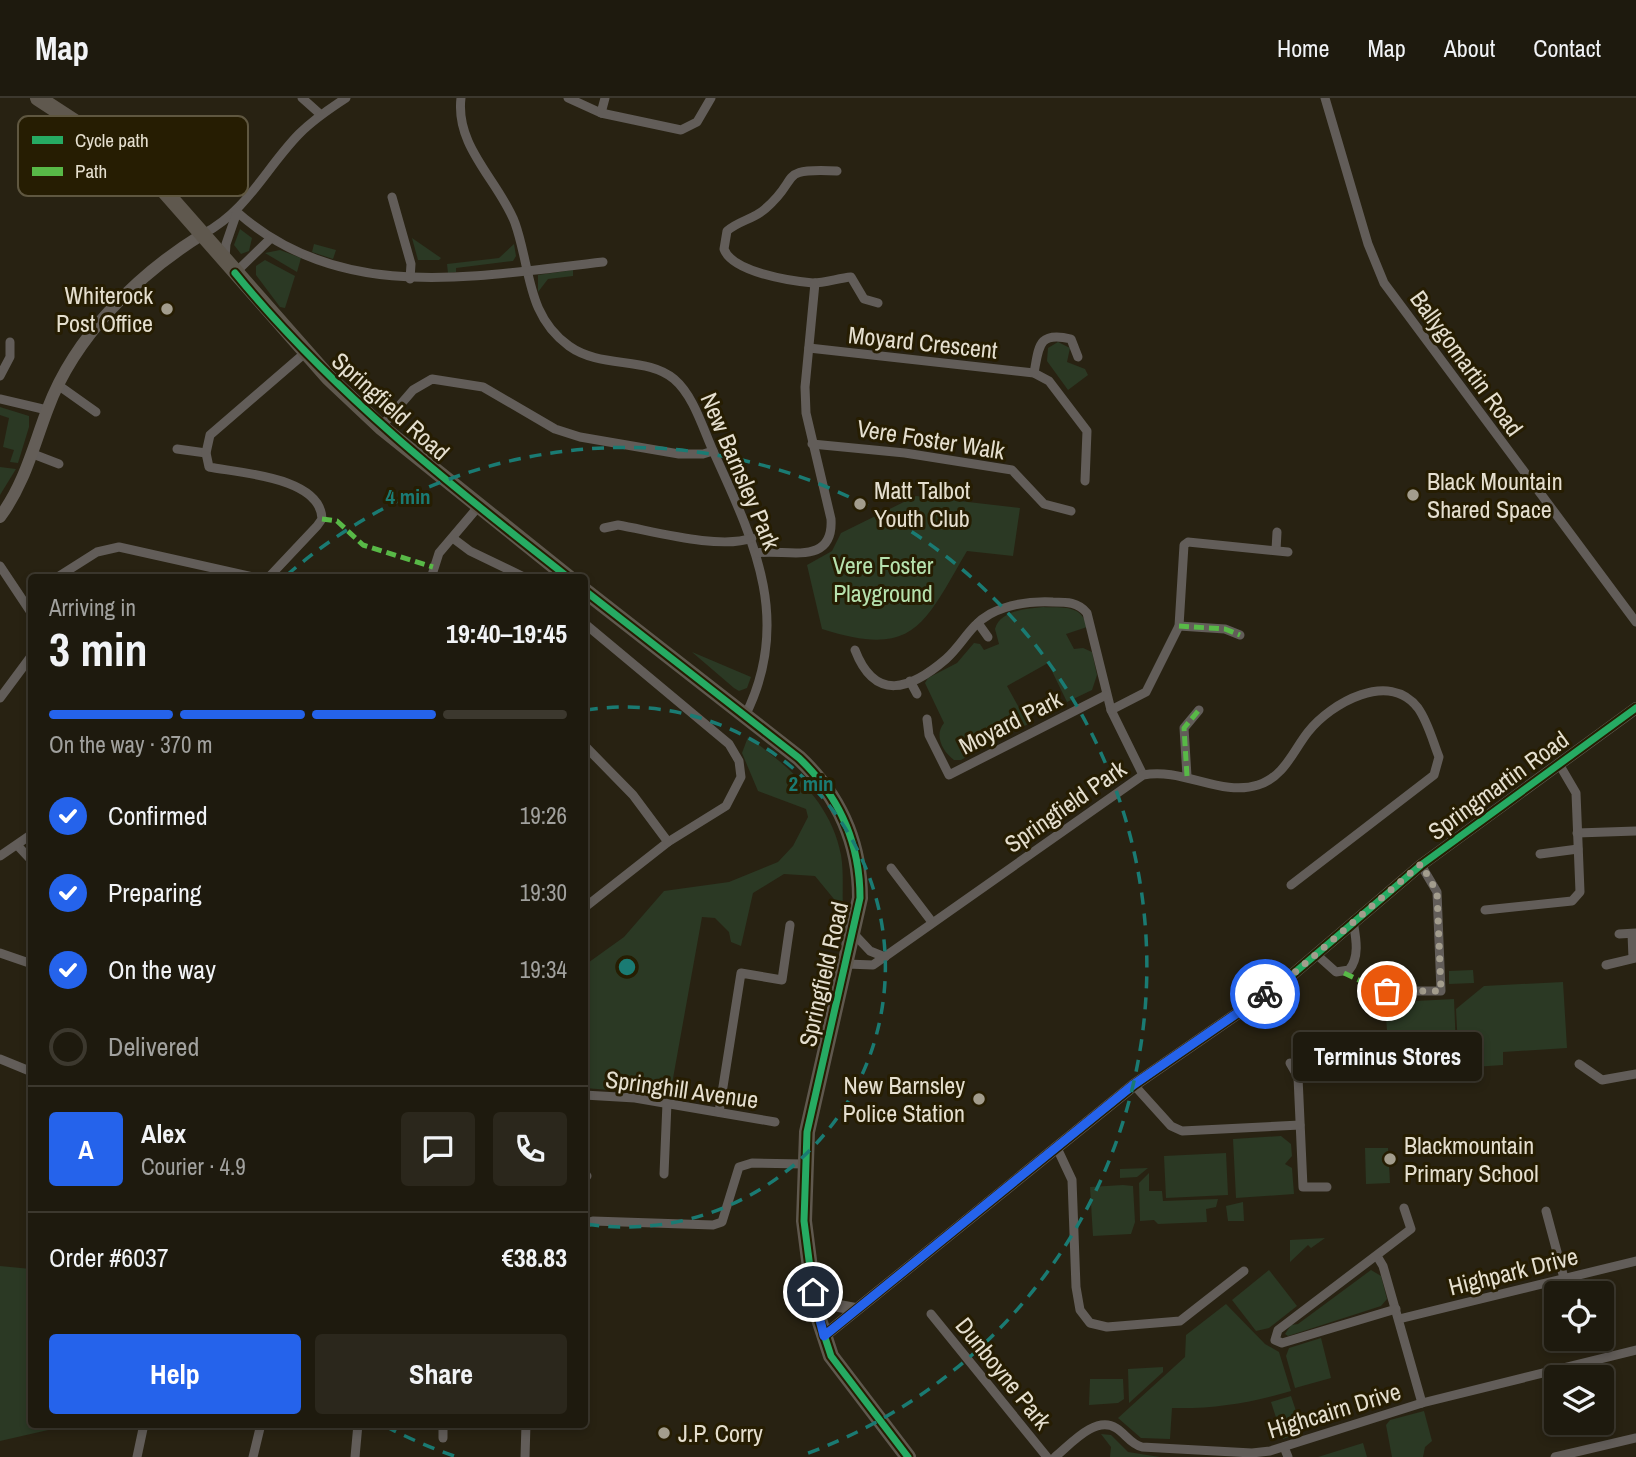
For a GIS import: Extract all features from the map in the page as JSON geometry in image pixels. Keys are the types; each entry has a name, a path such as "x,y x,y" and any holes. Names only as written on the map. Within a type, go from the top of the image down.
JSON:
{"highway":[{"name":"Springfield Road","path":"38,98 64,116"},
{"name":"Springfield Road","path":"168,196 305,354 382,427 564,574"},
{"name":"Springfield Road","path":"588,593 813,772 841,811 854,843 860,876 859,909 810,1118 805,1164 804,1221 813,1292 824,1336 837,1365 908,1457"}],"street":[{"path":"302,98 320,114"},
{"path":"270,239 230,267 226,244 237,212 276,160 320,114 346,98"},
{"name":"New Barnsley Park","path":"461,98 463,127 474,153 514,220 539,311 558,337 595,359 651,368 668,374 685,391 713,451 752,538 766,593 768,626 760,677 745,716"},
{"path":"568,98 601,113 681,130 697,122 711,98"},
{"path":"601,113 606,98"},
{"name":"Ballygomartin Road","path":"1325,98 1368,244 1384,283 1636,622"},
{"path":"837,171 807,169 794,173 764,210 733,226 724,236 726,255 738,266 815,283 851,277 864,299 878,303"},
{"path":"392,197 411,264 410,279"},
{"path":"0,517 20,484 47,410 67,366 93,331 145,278 237,212"},
{"path":"237,212 270,239 316,260 383,276 410,279 603,262"},
{"path":"757,554 809,554 828,537 831,519 812,444 805,402 815,283"},
{"path":"1078,357 1071,339 1056,335 1044,339 1039,345 1034,373 1049,381 1087,431 1085,481"},
{"path":"0,376 10,357 10,342"},
{"name":"Moyard Crescent","path":"809,348 1034,373"},
{"path":"272,574 322,519 320,506 292,483 209,467 206,453 210,435 305,354"},
{"path":"382,427 413,390 432,379 483,387 543,423 580,437 679,454 703,454 713,451"},
{"path":"58,386 96,412"},
{"path":"0,398 47,410"},
{"name":"Vere Foster Walk","path":"812,444 892,451 1012,470 1044,504 1071,511"},
{"path":"177,449 206,453"},
{"path":"33,454 59,464"},
{"path":"433,574 439,553 478,507"},
{"path":"604,528 618,525 718,541 741,542 752,538"},
{"path":"1276,550 1277,532"},
{"path":"454,538 470,551 518,574"},
{"path":"1111,710 1146,692 1179,626 1184,545 1188,542 1288,552"},
{"path":"62,574 97,552 119,547 240,574"},
{"path":"0,566 28,608"},
{"path":"22,599 28,595"},
{"path":"855,650 867,676 891,688 910,681 948,657 978,623 1009,607 1038,602 1076,604 1087,613 1111,710 1143,775"},
{"path":"978,623 988,637"},
{"path":"588,626 729,744 738,761 741,777 726,806 668,842 588,900"},
{"path":"1179,626 1225,629 1240,635"},
{"path":"0,698 28,660"},
{"path":"910,681 917,694"},
{"name":"Springfield Park","path":"847,964 873,965 1143,775 1158,772 1231,787 1258,786 1278,774 1315,724 1361,693 1386,691 1406,698 1418,708 1439,757 1434,775 1291,885"},
{"name":"Moyard Park","path":"927,719 929,735 949,775 1106,695"},
{"name":"Springmartin Road","path":"824,1336 1133,1085 1286,980 1421,864 1636,709"},
{"path":"1187,776 1184,728 1199,710"},
{"path":"588,749 633,795 668,842"},
{"path":"1485,910 1572,901 1580,892 1576,793 1559,764"},
{"path":"1577,833 1636,831"},
{"path":"0,856 28,837"},
{"path":"17,845 28,857"},
{"path":"1540,854 1578,849"},
{"path":"1388,1006 1387,991 1441,991 1437,892 1421,864"},
{"path":"891,868 932,922"},
{"path":"1317,955 1336,972 1349,970 1355,964 1357,944 1353,921"},
{"path":"719,1112 741,973 782,980 790,925"},
{"path":"854,934 870,951 885,957"},
{"path":"1606,965 1634,958 1634,934 1619,934"},
{"path":"0,953 28,963"},
{"path":"0,1059 28,1070"},
{"path":"1290,1063 1298,1077 1303,1187 1327,1186"},
{"path":"1579,1064 1602,1080 1636,1074"},
{"path":"1133,1085 1171,1126 1182,1131 1300,1125"},
{"name":"Springhill Avenue","path":"588,1095 667,1104 775,1122"},
{"path":"664,1174 667,1104"},
{"path":"1057,1148 1072,1180 1076,1287 1080,1310 1090,1323 1107,1326 1180,1321 1244,1271"},
{"path":"588,1223 713,1225 722,1222 739,1167 752,1163 805,1164"},
{"path":"1404,1208 1411,1229 1377,1256 1397,1314 1422,1403"},
{"path":"1544,1217 1564,1278"},
{"name":"Highpark Drive","path":"1377,1256 1278,1330 1275,1340 1282,1343 1397,1314 1636,1261"},
{"path":"813,1292 834,1305 855,1309"},
{"name":"Dunboyne Park","path":"931,1314 1047,1457"},
{"name":"Highcairn Drive","path":"1055,1457 1090,1429 1103,1424 1114,1427 1130,1442 1142,1447 1252,1452 1284,1447 1422,1403 1636,1350"},
{"path":"137,1457 143,1428"},
{"path":"253,1457 260,1428"},
{"path":"355,1457 358,1428"},
{"path":"443,1428 443,1438"},
{"path":"525,1457 526,1428"},
{"path":"1555,1457 1636,1438"},
{"path":"1284,1447 1287,1457"}],"green space":[{"path":"240,229 252,238 249,251 241,254 234,245"},
{"path":"412,238 441,258 418,260"},
{"path":"314,244 336,250 333,259 312,252"},
{"path":"514,244 516,256 513,261 456,268 456,272 448,273 447,264 499,258"},
{"path":"280,250 301,258 297,272 265,253"},
{"path":"265,260 295,276 285,308 280,307 256,275 256,266"},
{"path":"573,270 573,276 548,279 538,292 538,275"},
{"path":"1058,342 1070,348 1067,362 1085,369 1088,375 1068,390 1047,361 1048,348"},
{"path":"0,407 29,416 29,427 18,463 10,462 14,450 3,447 9,418 0,415"},
{"path":"0,467 16,469 0,495"},
{"name":"Vere Foster Playground","path":"916,496 1020,508 1013,556 967,551 927,616 913,629 897,637 878,640 822,629 807,565 832,551 841,533"},
{"path":"1043,607 1070,609 1081,614 1087,627 1066,634 1074,649 1083,648 1092,652 1097,675 1092,690 1067,702 1048,663 1007,686 1028,724 961,760 954,760 941,743 940,733 944,723 925,683 928,678 957,663 974,643 980,644 984,650 999,644 995,629 1008,614"},
{"path":"692,652 751,677 747,688 739,691 734,688"},
{"path":"748,737 793,774 818,802 836,836 841,855 843,910 815,876 784,874 753,893 741,946 731,942 729,932 715,918 702,917 670,1095 588,1088 588,963 624,937 664,891 729,882 778,862 793,846 808,817 806,809 758,791 742,753"},
{"path":"1473,970 1474,983 1449,984 1449,971"},
{"path":"1563,982 1567,1048 1503,1052 1503,1065 1459,1068 1456,1009 1484,986"},
{"path":"1454,999 1457,1073 1361,1076 1360,1071 1353,1067 1352,1032 1387,1030 1386,1017 1398,1016 1396,1002"},
{"path":"1281,1136 1291,1144 1292,1156 1285,1164 1292,1168 1294,1194 1236,1198 1233,1139"},
{"path":"1365,1148 1388,1148 1390,1183 1366,1184"},
{"path":"1226,1153 1228,1195 1166,1198 1164,1156"},
{"path":"1148,1168 1137,1177 1120,1178 1120,1169"},
{"path":"1149,1173 1149,1191 1162,1191 1163,1201 1218,1199 1216,1207 1206,1209 1207,1222 1158,1224 1154,1220 1140,1221 1139,1183"},
{"path":"1133,1186 1135,1222 1131,1234 1093,1236 1090,1187"},
{"path":"1243,1202 1244,1221 1228,1221 1226,1206"},
{"path":"1325,1238 1311,1248 1308,1245 1290,1262 1290,1240"},
{"path":"0,1266 28,1269 28,1428 57,1428 0,1441"},
{"path":"1269,1270 1297,1306 1269,1328 1256,1331 1232,1300"},
{"path":"1371,1270 1381,1276 1387,1299 1381,1306 1288,1336 1285,1334 1291,1325 1298,1324"},
{"path":"1226,1304 1265,1344 1279,1352 1291,1391 1232,1404 1172,1408 1170,1439 1141,1438 1118,1418 1185,1357 1186,1335"},
{"path":"1321,1338 1331,1378 1295,1388 1286,1356 1289,1348"},
{"path":"1163,1367 1163,1372 1129,1403 1128,1369"},
{"path":"1090,1379 1123,1379 1124,1399 1118,1403 1089,1405"},
{"path":"1291,1396 1303,1432 1283,1439 1271,1402"},
{"path":"1424,1411 1432,1441 1425,1447 1423,1457 1392,1457 1386,1425 1390,1420"},
{"path":"1101,1434 1111,1435 1128,1452 1160,1457 1110,1457 1111,1447"},
{"path":"1363,1443 1367,1457 1318,1457"}],"marked path":[{"path":"322,519 337,521 363,545 433,567"},
{"path":"1179,626 1225,629 1240,635"},
{"path":"1187,776 1184,728 1199,710"},
{"path":"1344,973 1363,982 1378,981 1387,991"}],"cycle path":[{"path":"235,273 311,358 393,435 564,574"},
{"path":"588,593 799,758 836,804 851,839 859,877 860,898 807,1132 804,1221 815,1307 831,1356 908,1457"},
{"path":"824,1336 1134,1085 1286,980 1421,865 1636,708"}],"way so far":[{"path":"1265,994 1317,955 1421,864 1437,892 1441,991 1387,991"}],"place":[{"name":"Whiterock Post Office","path":"167,309"},
{"name":"Black Mountain Shared Space","path":"1413,495"},
{"name":"Matt Talbot Youth Club","path":"860,504"},
{"name":"Terminus Stores","path":"1387,991"},
{"name":"New Barnsley Police Station","path":"979,1099"},
{"name":"Blackmountain Primary School","path":"1390,1159"},
{"name":"J.P. Corry","path":"664,1433"}],"route":[{"path":"813,1292 824,1336 1133,1085 1265,994"}]}
